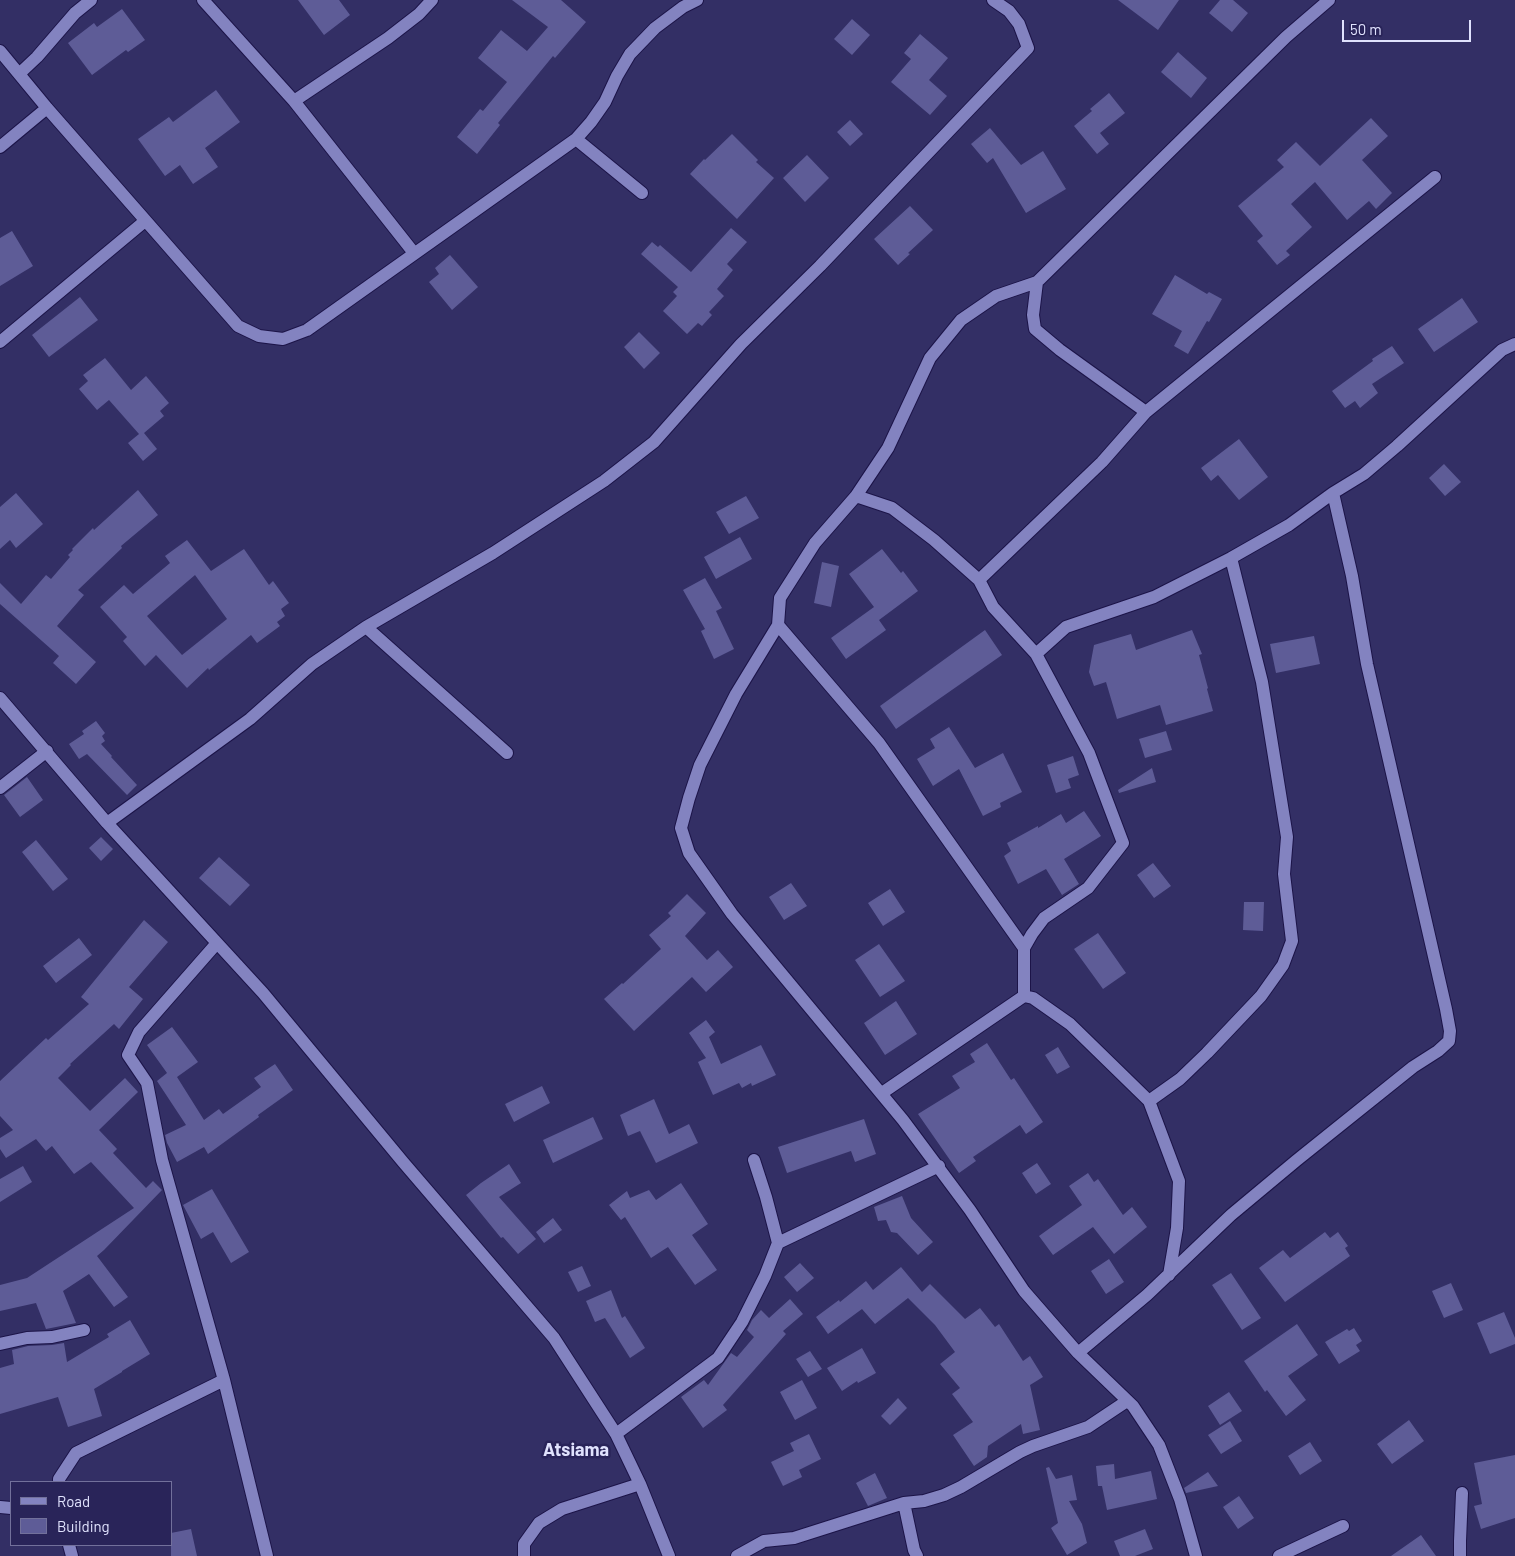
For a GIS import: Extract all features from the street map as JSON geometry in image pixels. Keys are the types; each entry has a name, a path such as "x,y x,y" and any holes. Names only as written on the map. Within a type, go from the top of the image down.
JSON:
{"street":[{"path":"19,74 90,0"},
{"path":"203,0 294,100 414,253"},
{"path":"294,100 388,38 419,14 432,0"},
{"path":"0,51 47,108 238,326 259,336 282,339 307,330 576,139 605,102 630,54 655,28 683,7 697,0"},
{"path":"107,823 250,719 312,664 366,627 493,553 596,486 654,442 741,344 820,266 1028,48 1019,24 1008,11 993,0"},
{"path":"1196,1556 1180,1500 1159,1445 1133,1406 1078,1353 1024,1290 939,1166 882,1093 732,914 689,853 681,828 700,765 736,694 778,625 780,598 815,543 856,496 888,448 930,358 961,320 996,296 1037,282 1286,37 1329,0"},
{"path":"0,148 47,108"},
{"path":"576,139 642,193"},
{"path":"979,580 1102,462 1146,412 1435,177"},
{"path":"0,342 145,221"},
{"path":"1037,282 1033,315 1035,328 1060,350 1146,412"},
{"path":"1036,654 1066,627 1154,597 1289,525 1333,493 1364,474 1502,350 1515,344"},
{"path":"1078,1353 1169,1275 1231,1215 1282,1172 1413,1067 1438,1051 1449,1041 1450,1031 1446,1009 1367,664 1352,576 1333,493"},
{"path":"856,496 892,508 934,540 979,580 993,607 1036,654 1090,752 1123,843 1088,888 1044,918 1024,948 1024,996"},
{"path":"1149,1101 1187,1073 1261,996 1283,965 1292,941 1284,874 1287,837 1262,682 1230,558"},
{"path":"778,625 879,743 1024,948"},
{"path":"366,627 507,753"},
{"path":"0,698 107,823 263,994 403,1162 554,1338 616,1434 640,1484 669,1556"},
{"path":"0,788 47,751"},
{"path":"217,943 139,1032 128,1055 147,1084 162,1160 224,1380 267,1556"},
{"path":"882,1093 1024,996 1033,998 1070,1024 1149,1101 1179,1181 1177,1228 1169,1275"},
{"path":"616,1434 718,1358 742,1322 765,1276 778,1243 754,1160"},
{"path":"778,1243 939,1166"},
{"path":"0,1344 27,1338 52,1337 84,1330"},
{"path":"59,1481 76,1452 224,1380"},
{"path":"737,1556 764,1541 794,1538 904,1503 924,1501 944,1495 1020,1452 1088,1427 1127,1401"},
{"path":"524,1556 524,1544 539,1523 562,1509 640,1484"},
{"path":"1460,1556 1462,1493"},
{"path":"904,1503 917,1556"},
{"path":"1279,1556 1343,1526"}],"building":[{"path":"298,0 339,0 350,15 324,35"},
{"path":"512,0 561,0 586,22 555,58 553,56 498,123 500,125 477,154 457,137 480,109 483,111 507,82 478,58 501,30 527,51 548,27"},
{"path":"1118,0 1179,0 1158,30"},
{"path":"1220,0 1233,0 1248,13 1232,32 1209,13"},
{"path":"122,9 145,40 128,52 126,50 92,75 68,43 94,23 97,27"},
{"path":"852,19 870,35 852,55 834,39"},
{"path":"920,34 948,58 929,80 947,96 930,115 891,82 911,59 904,53"},
{"path":"1178,52 1207,78 1191,98 1161,72"},
{"path":"216,90 240,122 205,148 218,167 193,184 180,165 165,176 138,139 169,117 173,122"},
{"path":"1109,93 1125,113 1100,133 1109,144 1097,154 1074,126"},
{"path":"1371,118 1388,136 1362,160 1392,193 1376,209 1369,201 1347,220 1315,182 1291,204 1312,227 1286,251 1290,255 1277,265 1257,241 1263,236 1238,206 1284,167 1277,160 1296,142 1320,166"},
{"path":"850,120 863,134 850,146 837,132"},
{"path":"990,128 1021,165 1043,151 1066,189 1026,213 993,158 987,163 971,144"},
{"path":"732,134 758,160 756,162 774,178 737,219 690,174"},
{"path":"807,155 829,178 805,202 783,178"},
{"path":"910,206 933,230 898,265 874,239"},
{"path":"731,228 747,242 727,264 733,270 717,289 724,296 709,312 712,315 702,326 698,323 687,334 663,311 677,296 673,292 678,287 641,254 652,242 658,247 660,245 691,272"},
{"path":"12,231 33,266 0,286 0,238"},
{"path":"450,255 478,287 452,310 429,282 439,274 435,268"},
{"path":"1175,275 1207,294 1209,292 1222,299 1188,354 1174,346 1182,331 1152,314"},
{"path":"80,297 98,320 49,357 32,335"},
{"path":"1462,298 1478,322 1434,352 1418,329"},
{"path":"639,332 660,353 644,369 624,347"},
{"path":"1392,346 1404,363 1372,384 1378,393 1360,408 1355,401 1345,408 1332,391 1373,361 1372,359"},
{"path":"105,358 131,390 146,376 169,403 160,411 164,416 144,433 157,449 143,461 128,443 139,434 109,400 97,410 79,389 88,381 83,375"},
{"path":"1239,439 1268,477 1239,500 1218,475 1211,481 1201,468"},
{"path":"1444,464 1461,482 1445,496 1429,478"},
{"path":"138,490 158,515 121,546 122,548 78,590 84,595 57,626 96,662 76,684 53,663 59,656 0,604 0,583 21,604 46,575 51,579 70,557 68,555 72,549 93,528 94,530"},
{"path":"16,493 43,524 16,548 10,540 0,549 0,507"},
{"path":"746,496 759,518 729,534 716,512"},
{"path":"740,537 752,559 716,579 704,557"},
{"path":"187,540 211,571 244,549 269,585 273,581 289,603 281,609 285,616 277,622 280,626 257,643 251,635 209,670 208,668 187,688 156,655 145,666 123,641 127,637 100,607 124,585 133,594 170,563 165,556","holes":["195,575 227,619 182,655 147,616"]},
{"path":"882,549 901,573 903,571 918,591 879,620 886,630 846,659 831,638 874,607 849,574"},
{"path":"822,562 839,566 831,607 814,603"},
{"path":"705,578 722,608 716,611 734,649 714,659 701,631 705,629 683,590"},
{"path":"985,630 1002,655 896,729 880,706"},
{"path":"1192,630 1202,654 1199,655 1213,711 1166,725 1160,705 1117,719 1106,682 1094,686 1089,672 1094,645 1131,634 1136,650"},
{"path":"1314,636 1320,664 1276,673 1270,644"},
{"path":"96,721 105,733 102,736 105,741 101,744 137,785 127,795 87,754 79,759 69,744 84,734 82,731"},
{"path":"949,727 975,768 1003,753 1022,792 1000,803 1001,807 983,816 959,769 933,786 917,759 935,748 930,739"},
{"path":"1166,731 1172,750 1145,758 1139,739"},
{"path":"1073,756 1079,775 1068,779 1071,788 1056,793 1047,765"},
{"path":"1152,768 1156,782 1119,793 1118,790"},
{"path":"27,777 43,800 20,817 4,795"},
{"path":"1084,811 1101,836 1064,859 1079,884 1062,895 1046,869 1018,884 1004,856 1011,851 1007,843 1061,814 1066,823"},
{"path":"101,837 113,849 101,861 89,848"},
{"path":"36,840 68,879 53,891 22,852"},
{"path":"219,857 250,885 230,906 199,878"},
{"path":"1153,863 1171,886 1154,898 1137,875"},
{"path":"791,883 807,906 784,920 769,897"},
{"path":"890,889 905,912 883,926 868,903"},
{"path":"687,894 706,913 685,936 707,960 718,950 733,967 706,992 692,977 634,1031 604,999 661,949 649,935 671,916 668,913"},
{"path":"1244,902 1264,902 1263,931 1243,930"},
{"path":"144,920 168,942 129,987 143,999 119,1029 114,1024 70,1064 58,1078 90,1111 125,1078 138,1092 99,1130 117,1149 113,1153 146,1188 153,1181 162,1190 97,1256 128,1297 114,1307 89,1274 63,1291 76,1323 46,1329 36,1303 0,1311 0,1285 27,1278 134,1208 91,1162 74,1174 52,1146 46,1151 36,1139 6,1158 0,1149 0,1138 13,1130 0,1116 0,1081 46,1038 48,1040 89,1004 81,997"},
{"path":"1098,933 1126,973 1103,989 1074,949"},
{"path":"79,938 92,955 56,983 43,966"},
{"path":"879,944 905,981 880,997 855,960"},
{"path":"896,1001 917,1034 885,1055 864,1023"},
{"path":"706,1020 715,1032 709,1037 721,1064 761,1045 776,1075 752,1086 751,1083 742,1088 739,1083 713,1095 698,1062 706,1058 689,1033"},
{"path":"172,1027 198,1062 177,1077 204,1120 219,1109 223,1114 261,1087 254,1078 275,1064 293,1090 208,1154 204,1147 177,1162 165,1135 186,1125 157,1081 167,1073 147,1045"},
{"path":"987,1043 1011,1080 1014,1078 1043,1122 1026,1134 1020,1125 973,1157 976,1161 959,1173 918,1114 960,1088 952,1076 975,1062 970,1054"},
{"path":"1058,1047 1070,1067 1057,1074 1045,1055"},
{"path":"542,1086 550,1103 514,1122 505,1104"},
{"path":"654,1099 669,1134 689,1124 698,1143 656,1163 640,1131 628,1136 620,1115"},
{"path":"593,1117 603,1139 553,1163 543,1140"},
{"path":"864,1119 876,1154 855,1162 851,1151 787,1173 778,1147"},
{"path":"1037,1163 1051,1184 1036,1194 1022,1173"},
{"path":"509,1164 521,1183 499,1197 536,1239 518,1254 503,1237 501,1238 466,1195"},
{"path":"23,1166 32,1182 0,1202 0,1179"},
{"path":"1088,1173 1094,1182 1098,1179 1123,1215 1132,1207 1147,1227 1114,1254 1093,1227 1053,1255 1039,1236 1082,1205 1069,1186"},
{"path":"681,1183 708,1224 692,1235 717,1270 695,1285 668,1247 651,1258 625,1217 621,1220 609,1205 627,1191 630,1198 649,1190 656,1200"},
{"path":"212,1189 249,1252 231,1263 213,1232 201,1239 183,1205"},
{"path":"902,1196 911,1218 933,1242 918,1255 897,1233 891,1232 886,1220 878,1221 874,1207"},
{"path":"553,1218 562,1230 544,1243 536,1232"},
{"path":"1325,1232 1330,1238 1338,1232 1348,1246 1345,1248 1350,1256 1285,1302 1259,1268 1283,1250 1290,1258"},
{"path":"1109,1259 1124,1282 1106,1294 1091,1271"},
{"path":"800,1263 814,1278 797,1292 784,1277"},
{"path":"582,1266 591,1286 578,1292 568,1272"},
{"path":"901,1267 922,1292 930,1284 965,1319 980,1308 995,1327 999,1324 1023,1361 1030,1356 1043,1377 1030,1385 1040,1430 1023,1434 1021,1424 988,1446 987,1457 974,1466 953,1435 973,1422 952,1394 960,1388 940,1364 955,1352 935,1325 908,1298 875,1324 862,1309 828,1334 816,1317 839,1300 840,1302 866,1281 873,1290"},
{"path":"1231,1273 1261,1318 1242,1330 1212,1285"},
{"path":"1451,1283 1463,1310 1444,1318 1432,1291"},
{"path":"611,1290 622,1318 625,1316 645,1348 630,1358 605,1318 595,1322 586,1301"},
{"path":"790,1299 803,1314 783,1331 786,1334 723,1405 727,1410 703,1428 681,1397 704,1380 708,1385 731,1353 737,1357 754,1337 747,1330 752,1320 761,1310 769,1318"},
{"path":"1504,1312 1515,1338 1515,1344 1490,1354 1477,1323"},
{"path":"130,1320 150,1354 94,1389 102,1416 68,1427 58,1397 0,1414 0,1368 14,1364 12,1350 28,1346 64,1343 67,1362 109,1337 107,1334"},
{"path":"1297,1324 1318,1355 1288,1376 1306,1400 1286,1416 1267,1390 1265,1392 1244,1361"},
{"path":"1354,1328 1362,1341 1356,1345 1360,1351 1339,1364 1325,1342 1347,1329 1349,1331"},
{"path":"862,1348 876,1373 858,1383 857,1381 842,1391 827,1368"},
{"path":"810,1351 822,1369 808,1377 796,1359"},
{"path":"802,1380 817,1408 795,1420 780,1392"},
{"path":"1229,1392 1242,1411 1220,1425 1208,1406"},
{"path":"898,1398 907,1408 890,1425 881,1416"},
{"path":"1409,1420 1424,1441 1392,1464 1377,1444"},
{"path":"1230,1421 1242,1441 1221,1454 1208,1435"},
{"path":"809,1434 821,1459 799,1470 802,1477 783,1486 771,1462 794,1451 790,1443"},
{"path":"1310,1442 1322,1461 1300,1475 1288,1456"},
{"path":"1515,1455 1515,1518 1481,1529 1474,1506 1482,1504 1474,1463"},
{"path":"1114,1464 1115,1479 1151,1471 1157,1499 1107,1510 1102,1486 1098,1486 1096,1466"},
{"path":"1049,1467 1056,1479 1072,1475 1077,1500 1069,1501 1082,1524 1087,1543 1067,1555 1051,1528 1058,1523 1046,1468"},
{"path":"1208,1472 1218,1486 1186,1493 1184,1488"},
{"path":"875,1473 887,1498 868,1506 856,1483"},
{"path":"1239,1496 1254,1518 1238,1529 1223,1507"},
{"path":"191,1529 197,1556 171,1556 172,1533"},
{"path":"1145,1529 1153,1549 1135,1556 1120,1556 1114,1541"},
{"path":"1421,1535 1436,1556 1391,1556"}],"district":[{"name":"Atsiama","path":"576,1450"}]}
